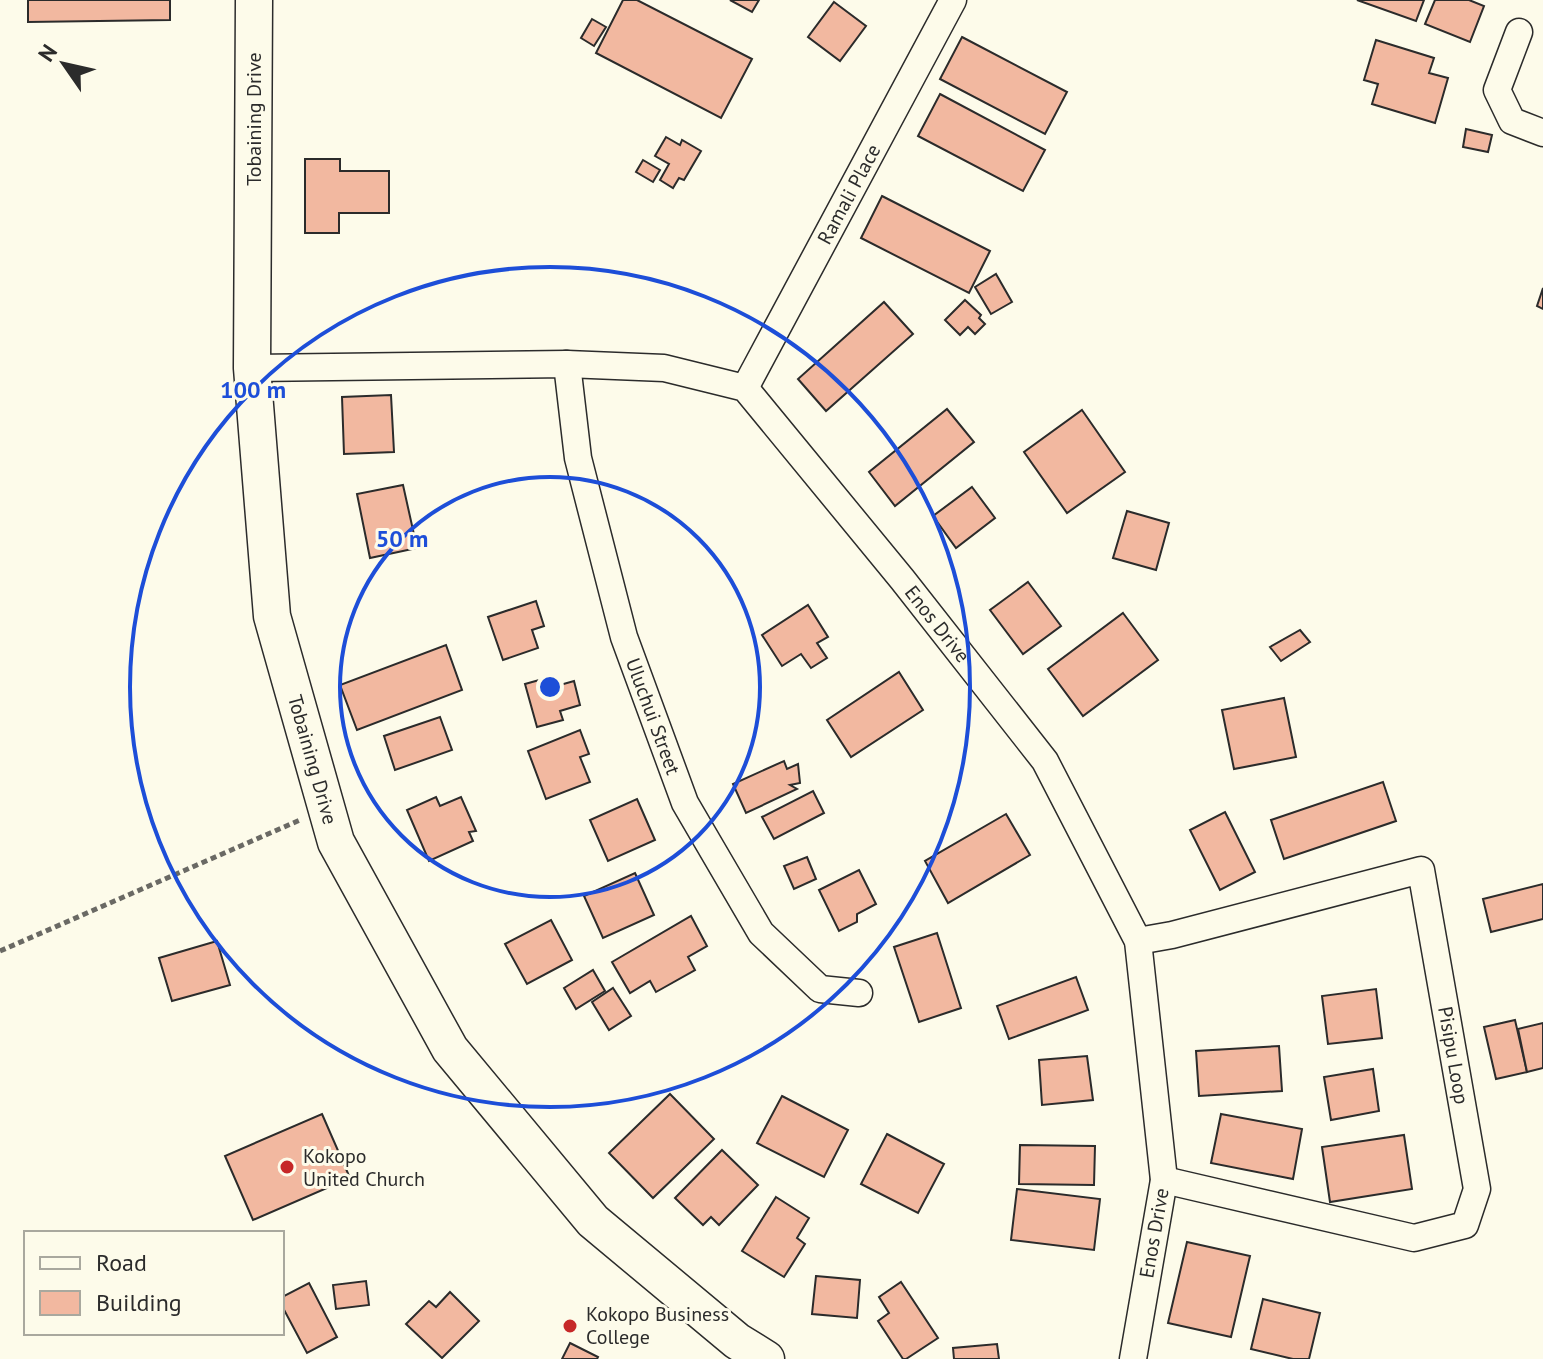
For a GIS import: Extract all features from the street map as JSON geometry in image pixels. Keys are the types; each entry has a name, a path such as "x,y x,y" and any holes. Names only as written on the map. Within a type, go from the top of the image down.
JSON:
{"street":[{"name":"Tobaining Drive","path":"254,0 252,368 272,616 336,842 450,1049 593,1221 737,1341 766,1359"},
{"name":"Ramali Place","path":"745,388 953,0"},
{"path":"1519,32 1497,90 1512,121 1543,133"},
{"path":"252,368 567,364 664,368 745,388"},
{"name":"Uluchui Street","path":"567,364 578,458 624,637 685,803 761,933 820,989 859,993"},
{"name":"Enos Drive","path":"745,388 902,579 1045,761 1138,941 1164,1180 1133,1359"},
{"name":"Pisipu Loop","path":"1138,941 1172,935 1421,870 1477,1189 1465,1225 1414,1238 1164,1180"}],"path":[{"path":"0,951 327,809"}],"building":[{"path":"28,0 170,0 170,20 28,22"},
{"path":"623,0 637,0 752,59 721,118 596,53"},
{"path":"730,0 759,0 752,12"},
{"path":"1357,0 1424,0 1416,21"},
{"path":"1435,0 1469,0 1484,6 1470,42 1425,24"},
{"path":"834,2 866,26 840,61 808,37"},
{"path":"592,19 606,27 594,46 581,38"},
{"path":"962,37 1067,92 1045,134 940,79"},
{"path":"1376,40 1434,58 1429,73 1448,78 1435,123 1372,104 1378,84 1364,80"},
{"path":"940,94 1045,150 1023,191 918,136"},
{"path":"1466,129 1492,135 1488,152 1463,147"},
{"path":"666,137 680,145 682,140 701,151 684,180 679,178 673,188 660,180 669,164 655,156"},
{"path":"305,159 340,159 340,171 389,171 389,213 339,213 339,233 305,233"},
{"path":"643,160 660,170 653,182 636,172"},
{"path":"882,196 990,251 969,293 861,238"},
{"path":"996,274 1012,302 991,314 975,287"},
{"path":"1543,288 1543,309 1537,306"},
{"path":"965,300 981,315 979,318 985,324 975,334 968,327 960,335 945,320"},
{"path":"884,302 913,334 826,411 798,379"},
{"path":"391,395 394,452 344,454 342,397"},
{"path":"947,409 974,442 895,506 869,472"},
{"path":"1082,410 1125,472 1067,513 1024,452"},
{"path":"403,485 417,548 370,558 357,494"},
{"path":"972,487 995,518 956,548 933,516"},
{"path":"1127,511 1169,523 1156,570 1113,558"},
{"path":"1028,582 1061,626 1023,654 990,610"},
{"path":"536,601 544,626 532,630 538,648 503,660 488,617"},
{"path":"808,605 828,637 817,643 827,658 811,668 801,654 782,666 762,635"},
{"path":"1123,613 1158,660 1083,716 1048,669"},
{"path":"1300,630 1310,642 1281,661 1270,647"},
{"path":"446,645 462,690 357,730 340,685"},
{"path":"899,672 923,710 851,757 827,720"},
{"path":"550,677 553,687 574,681 580,705 560,711 563,720 537,727 525,684"},
{"path":"1284,698 1296,757 1234,769 1222,710"},
{"path":"440,717 452,750 395,770 384,736"},
{"path":"580,730 589,754 580,757 590,782 546,799 528,751"},
{"path":"784,761 787,769 798,764 800,783 790,785 797,789 746,813 733,784"},
{"path":"1383,782 1396,821 1284,859 1271,820"},
{"path":"813,791 824,813 774,839 762,817"},
{"path":"436,797 440,806 461,797 476,831 469,832 473,841 429,861 407,810"},
{"path":"637,799 655,840 608,861 590,820"},
{"path":"1225,812 1255,872 1220,890 1190,830"},
{"path":"1006,814 1030,855 948,903 925,861"},
{"path":"807,857 816,879 794,889 784,866"},
{"path":"859,870 876,904 857,914 857,922 839,931 819,890"},
{"path":"635,873 654,915 603,938 584,896"},
{"path":"1543,884 1543,919 1491,932 1483,899"},
{"path":"691,916 707,946 688,957 695,970 656,992 650,981 630,993 612,962"},
{"path":"551,920 572,960 527,984 505,944"},
{"path":"937,933 961,1008 919,1022 894,947"},
{"path":"217,941 230,985 172,1001 159,958"},
{"path":"593,970 605,991 576,1009 564,988"},
{"path":"1076,977 1088,1010 1009,1039 997,1006"},
{"path":"613,988 631,1016 609,1030 592,1002"},
{"path":"1376,989 1382,1038 1328,1044 1322,996"},
{"path":"1515,1020 1527,1072 1496,1079 1484,1027"},
{"path":"1543,1023 1543,1068 1527,1072 1518,1029"},
{"path":"1279,1046 1282,1091 1199,1096 1196,1051"},
{"path":"1087,1056 1093,1100 1042,1105 1039,1060"},
{"path":"1373,1069 1379,1111 1331,1120 1324,1077"},
{"path":"670,1094 714,1139 653,1198 609,1153"},
{"path":"782,1096 848,1130 824,1177 757,1143"},
{"name":"Kokopo United Church","path":"322,1114 350,1178 253,1220 225,1156"},
{"path":"1221,1114 1302,1129 1293,1179 1211,1163"},
{"path":"887,1134 944,1164 918,1213 861,1184"},
{"path":"1404,1135 1412,1189 1330,1202 1322,1147"},
{"path":"1020,1145 1095,1146 1094,1185 1019,1184"},
{"path":"722,1150 758,1185 719,1225 711,1217 703,1225 675,1198"},
{"path":"1017,1189 1100,1199 1094,1250 1011,1240"},
{"path":"776,1197 809,1218 797,1238 805,1244 784,1277 742,1251"},
{"path":"1187,1242 1250,1256 1231,1337 1168,1323"},
{"path":"816,1276 860,1280 857,1318 812,1314"},
{"path":"366,1281 369,1305 336,1309 333,1285"},
{"path":"901,1282 938,1338 906,1359 903,1359 878,1321 889,1313 879,1297"},
{"path":"309,1283 337,1337 307,1353 284,1310 284,1296"},
{"path":"450,1292 479,1321 442,1358 406,1324 429,1301 436,1307"},
{"path":"1263,1299 1320,1313 1309,1359 1293,1359 1251,1349"},
{"path":"570,1343 598,1357 597,1359 562,1359"},
{"path":"997,1344 999,1359 954,1359 953,1348"}],"place":[{"name":"Kokopo United Church","path":"287,1167"},
{"name":"Kokopo Business College","path":"570,1326"}]}
